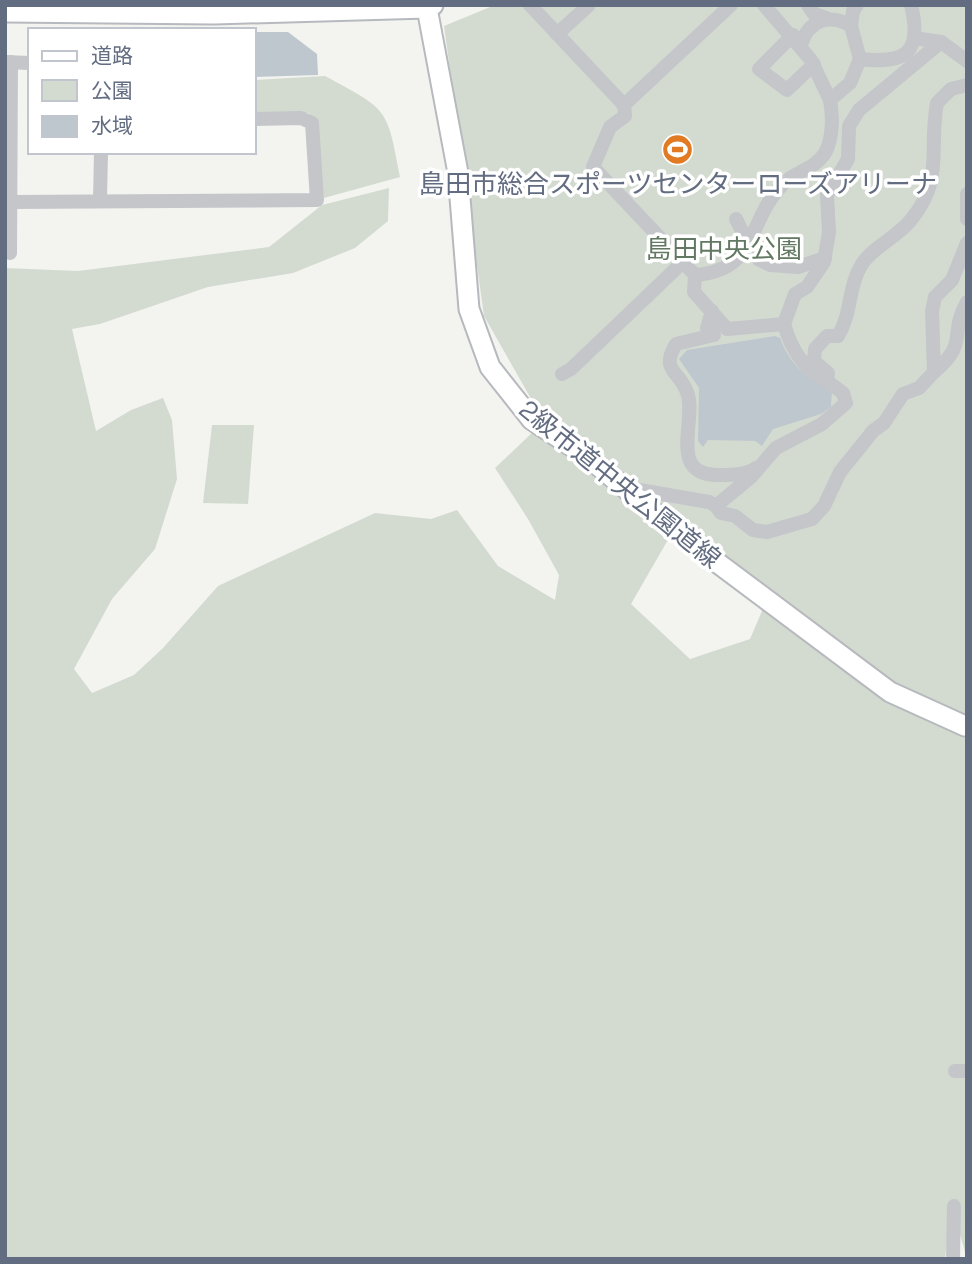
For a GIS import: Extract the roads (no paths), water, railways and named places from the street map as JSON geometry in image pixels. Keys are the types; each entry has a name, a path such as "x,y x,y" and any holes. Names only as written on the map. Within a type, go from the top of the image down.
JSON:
{"street":[{"path":"530,5 624,105 625,116 610,127 593,167 695,275 694,292 712,311 721,332"},
{"path":"557,34 573,10 589,5"},
{"path":"624,105 731,5"},
{"path":"695,275 722,270 738,260 761,215 783,183 813,167 826,151 832,113 830,100 814,64 797,40 764,5"},
{"path":"808,5 814,14 840,19 851,26"},
{"path":"830,100 850,83 860,59 851,26 853,11 857,5"},
{"path":"860,59 897,61 909,51 914,38 911,5"},
{"path":"5,12 429,6"},
{"name":"2級市道中央公園道線","path":"429,6 458,173 469,309 490,367 533,420 585,456 699,549 890,692 965,726"},
{"path":"814,64 786,90 760,69 813,26 827,18"},
{"path":"914,38 941,42 967,61"},
{"path":"716,506 736,491 783,442 822,424 845,403 843,393 817,376 797,357 784,324 794,294 807,287 825,258 829,232 827,195 848,159 849,126 859,110 941,42"},
{"path":"10,253 8,62 28,62"},
{"path":"827,381 828,373 814,361 815,349 827,336 838,336 846,323 855,280 863,262 893,239 926,201 933,183 937,103 951,89 966,87"},
{"path":"11,202 317,200 312,123 301,118 256,119"},
{"path":"100,200 101,154"},
{"path":"967,194 967,219"},
{"path":"736,219 758,259 770,265 798,267 825,258"},
{"path":"934,372 932,321 935,297 952,280 967,243"},
{"path":"562,374 571,369 683,262"},
{"path":"639,489 716,506 721,513 735,516 753,530 766,533 811,519 824,506 840,472 873,431 884,423 903,394 919,388 951,358 959,342 957,320 967,302"},
{"path":"932,321 958,329"},
{"path":"763,463 753,471 713,475 696,467 687,455 688,392 669,367 670,355 676,344 721,332 784,324"},
{"path":"953,1259 954,1206"}],"water":[{"path":"256,32 288,32 317,54 318,75 256,77"},
{"path":"775,336 780,338 800,370 815,382 832,390 831,407 821,414 773,429 762,446 755,441 708,440 703,447 698,441 699,388 679,359 687,350"}],"place":[{"name":"島田市総合スポーツセンターローズアリーナ","path":"678,149"}],"park label":[{"name":"島田中央公園","path":"724,249"}]}
